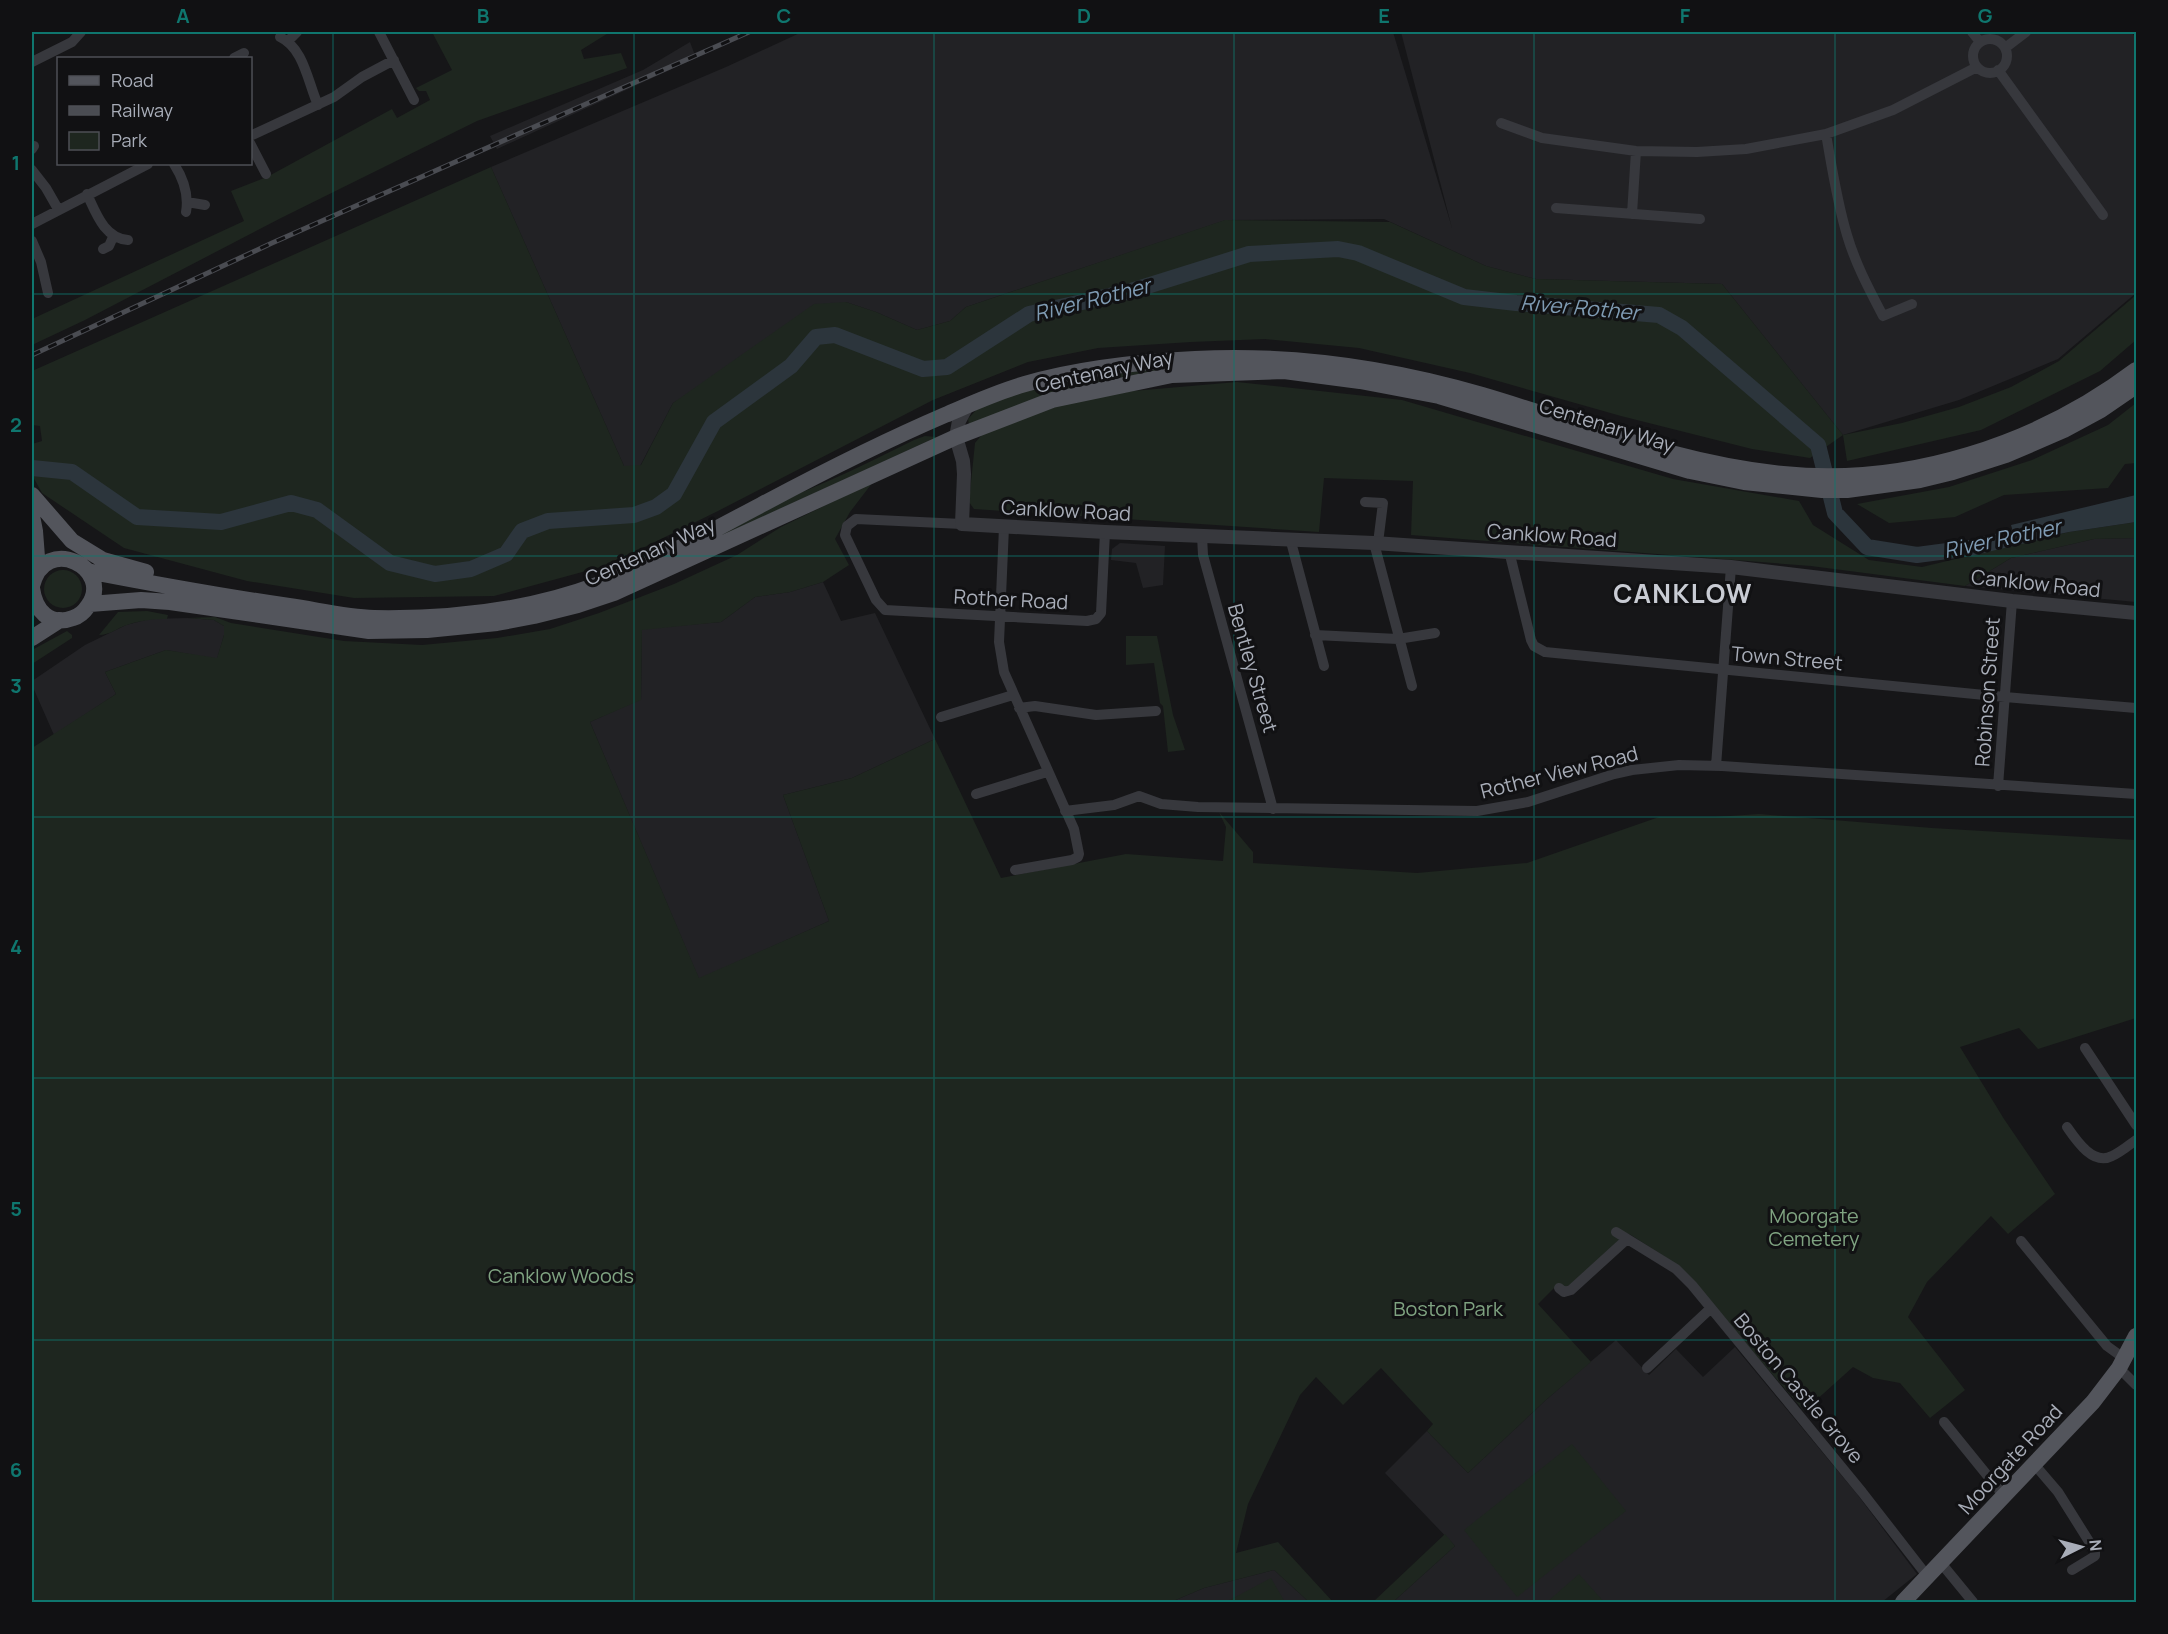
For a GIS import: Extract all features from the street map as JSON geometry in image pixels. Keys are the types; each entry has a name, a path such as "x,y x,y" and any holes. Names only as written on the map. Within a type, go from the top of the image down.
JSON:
{"main road":[{"name":"Centenary Way","path":"251,600 369,618 466,614 554,599 602,584 646,565 832,468 967,405 1027,383 1069,373 1196,359 1268,358 1360,367 1475,393 1666,452 1785,481"},
{"name":"Centenary Way","path":"1846,483 1923,466 2002,443 2037,429 2089,402 2136,370"},
{"name":"Centenary Way","path":"90,604 141,600 185,603 369,631 463,628 534,616 614,593 956,437 1052,400 1172,375 1284,371 1360,381 1439,396 1690,471 1785,481 1846,483 1920,480 2006,455 2037,443 2102,410 2136,386"},
{"path":"914,429 938,428 950,431 956,437"},
{"path":"32,497 72,541 103,561 251,600"},
{"path":"32,497 68,558"},
{"path":"32,516 38,570 32,587 34,602 40,611 50,618 60,620 76,617 90,604 93,587 87,571 78,562 68,558 53,560 38,570"},
{"path":"87,571 251,600"},
{"path":"32,638 60,620"},
{"name":"Moorgate Road","path":"1902,1602 2093,1402 2122,1364 2136,1336"}],"street":[{"path":"32,62 72,42 81,32"},
{"path":"297,32 284,39 302,62 318,105"},
{"path":"379,32 414,100"},
{"path":"1972,32 1980,42"},
{"path":"2005,48 2026,32"},
{"path":"1993,39 1999,41 2005,48 2007,57 1998,70 1989,72 1977,67 1973,58 1974,50 1980,42 1993,39"},
{"path":"252,135 318,105 394,60"},
{"path":"1501,123 1542,138 1636,151 1697,152 1746,149 1826,134 1893,110 1977,67"},
{"path":"1998,70 2103,216"},
{"path":"1826,134 1847,237 1883,316 1912,304"},
{"path":"252,147 266,174"},
{"path":"1632,214 1636,151"},
{"path":"32,224 128,168 143,165"},
{"path":"174,165 184,187 186,207 205,205"},
{"path":"32,170 58,209"},
{"path":"87,194 101,222 113,237 128,240"},
{"path":"1556,208 1700,219"},
{"path":"103,249 109,246 113,237"},
{"path":"32,241 41,262 48,293"},
{"path":"962,524 964,468 956,437 959,421 967,405"},
{"path":"1365,502 1383,504 1376,543 1398,639 1412,686"},
{"name":"Canklow Road","path":"860,567 845,535 847,526 856,519 1106,532 1290,538 1731,567 2012,601 2136,613"},
{"path":"1004,526 1000,617 1001,657 1013,695 1078,844 1078,857 1072,860 1015,870"},
{"name":"Rother Road","path":"860,567 876,600 885,610 1087,621 1096,619 1101,613 1106,532"},
{"name":"Bentley Street","path":"1202,536 1203,555 1273,809"},
{"path":"1290,538 1324,666"},
{"name":"Town Street","path":"1509,551 1531,640 1539,650 1722,670 2136,708"},
{"path":"1716,766 1731,567"},
{"name":"Robinson Street","path":"1998,786 2012,601"},
{"path":"1316,635 1398,639 1436,633"},
{"path":"941,717 1013,695"},
{"path":"1019,708 1035,706 1096,715 1156,711"},
{"name":"Rother View Road","path":"1065,811 1114,805 1139,796 1168,806 1477,811 1527,802 1614,774 1679,765 2136,794"},
{"path":"975,794 1047,772"},
{"path":"2085,1048 2136,1125"},
{"path":"2067,1126 2088,1152 2104,1158 2111,1157 2136,1140"},
{"name":"Boston Castle Grove","path":"1616,1232 1676,1269 1692,1285 1862,1492 1928,1577"},
{"path":"1559,1288 1564,1292 1571,1290 1626,1240"},
{"path":"2021,1241 2122,1364 2136,1385"},
{"path":"1647,1368 1710,1309"},
{"path":"1944,1422 2004,1496"},
{"path":"2034,1464 2058,1492 2095,1551 2095,1556 2072,1570"},
{"path":"1941,1563 1973,1602"}],"shaded area":[{"path":"802,32 1393,32 1452,228 1401,32 2131,32 2136,38 2136,293 2058,359 1959,400 1843,435 1722,284 1536,279 1486,266 1384,219 1226,220 966,307 950,321 917,330 846,302 673,403 640,466 624,466 491,167 726,67"},
{"path":"690,42 696,58 497,149 490,136 643,70"},
{"path":"2136,495 2136,522 2016,543 2011,525"},
{"path":"2136,538 2136,602 1965,586 2011,558 2094,539"},
{"path":"1120,543 1165,546 1163,585 1143,588 1136,563 1111,560 1112,549"},
{"path":"823,582 841,621 875,613 935,739 852,778 783,795 829,921 699,979 590,722 641,699 642,629 721,622 755,597 790,592"},
{"path":"149,619 214,620 224,626 224,635 217,659 166,650 105,672 116,694 54,735 32,681 85,645 126,625"},
{"path":"1616,1340 1649,1375 1676,1349 1703,1377 1735,1347 1857,1494 1917,1574 1882,1602 1393,1602 1455,1546 1385,1473 1427,1431 1468,1473 1547,1399"},
{"path":"1274,1570 1309,1602 1171,1602 1204,1588"}],"green space":[{"path":"432,32 610,32 581,50 584,59 621,53 627,68 477,121 32,345 32,319 244,221 231,191 267,177 392,109 397,118 430,100 426,91 419,91 416,88 452,70"},
{"path":"491,167 624,466 641,465 673,403 814,304 846,302 917,330 950,321 966,307 1225,220 1390,222 1486,266 1536,279 1722,284 1843,435 1810,458 1752,449 1621,416 1470,373 1359,348 1265,339 1098,348 1028,362 933,400 608,565 494,596 354,598 247,581 124,548 42,493 32,475 32,444 42,441 40,426 32,425 32,371"},
{"path":"2136,295 2136,340 2100,371 1981,430 1847,461 1843,435 1902,423 1959,407 2011,387 2059,361"},
{"path":"1177,367 969,424 968,419 977,409 1024,391 1099,375"},
{"path":"1237,382 1402,400 1673,479 1799,501 1813,525 1869,560 1922,567 2069,532 2136,522 2136,538 2094,539 2011,558 1965,586 1811,566 1411,535 1413,481 1324,478 1319,532 974,509 969,502 975,443 985,431 1058,406 1110,393"},
{"path":"2136,403 2136,463 2125,464 2108,488 2004,495 1955,517 1889,523 1857,504 1949,487 2032,460 2108,425"},
{"path":"925,436 937,437 719,537 757,513"},
{"name":"Canklow Woods","path":"873,482 850,512 835,539 849,565 823,582 790,592 755,597 721,622 642,630 641,700 590,722 699,978 829,921 783,795 852,778 935,739 1001,878 1126,854 1223,861 1226,827 1219,812 1253,852 1253,863 1417,873 1527,863 1659,817 1759,814 1932,828 2136,840 2136,1018 2038,1049 2019,1028 1960,1047 2004,1119 2055,1194 2008,1234 1991,1216 1927,1282 1908,1317 1965,1390 1930,1418 1900,1383 1873,1378 1853,1367 1804,1411 1679,1266 1631,1235 1618,1230 1619,1242 1565,1289 1558,1284 1538,1304 1591,1362 1547,1399 1468,1473 1427,1431 1433,1424 1381,1368 1343,1405 1316,1377 1300,1395 1248,1504 1236,1553 1278,1542 1333,1602 1309,1602 1274,1570 1204,1588 1171,1602 32,1602 32,748 116,694 105,672 166,650 217,658 224,635 224,626 214,620 188,618 215,617 231,623 344,641 422,645 497,638 550,629 674,584 737,555 781,527"},
{"path":"63,570 76,576 82,589 76,602 63,608 50,602 44,589 50,576"},
{"path":"147,611 168,615 167,619 137,622 99,635 118,612"},
{"path":"67,631 72,638 32,664 32,650"},
{"path":"1126,636 1157,636 1173,715 1185,750 1168,752 1163,706 1160,703 1154,663 1126,665"},
{"path":"1572,1444 1626,1511 1517,1597 1464,1530"},
{"path":"1445,1534 1455,1546 1393,1602 1373,1602"},
{"path":"1579,1574 1604,1602 1547,1602"},
{"path":"1271,1578 1285,1602 1226,1602"}],"waterway":[{"name":"River Rother","path":"32,468 72,472 137,517 221,522 291,503 317,510 390,563 435,574 471,569 506,554 522,531 548,521 634,515 656,507 674,494 714,422 791,366 816,337 835,335 923,369 947,367 1029,314 1131,291 1249,254 1338,249 1358,253 1464,297 1659,315 1682,328 1818,445 1835,513 1867,547 1917,555 1970,548 2037,532"}],"railway":[{"path":"32,355 272,243 749,32"}],"district":[{"name":"CANKLOW","path":"1683,593"}],"park label":[{"name":"Moorgate Cemetery","path":"1814,1226"},
{"name":"Boston Park","path":"1448,1308"}]}
